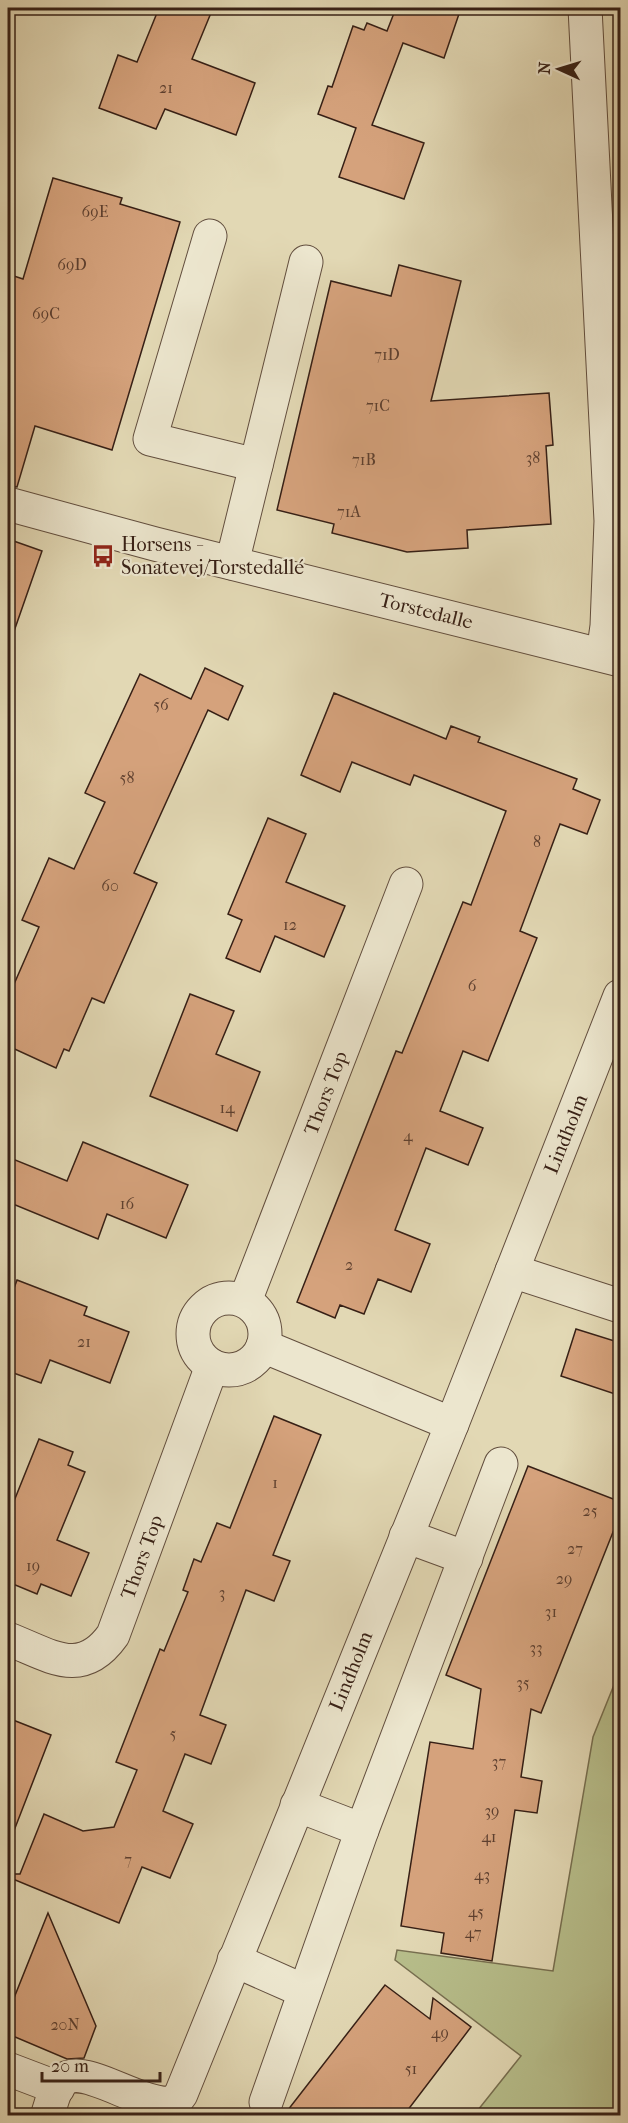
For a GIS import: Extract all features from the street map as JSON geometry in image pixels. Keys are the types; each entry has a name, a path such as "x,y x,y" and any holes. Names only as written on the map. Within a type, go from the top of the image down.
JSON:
{"street":[{"path":"585,8 611,521 607,626 612,658"},
{"path":"210,236 150,439 256,465"},
{"path":"232,563 306,262"},
{"name":"Torstedalle","path":"8,504 232,563 612,658"},
{"name":"Thors Top","path":"245,1301 406,884"},
{"name":"Lindholm","path":"8,2069 53,2102 62,2081 69,2077 85,2077 155,2103 175,2102 181,2094 452,1424 621,996"},
{"path":"512,1271 621,1306"},
{"path":"221,1298 245,1301 263,1320 265,1334 263,1346 258,1356 249,1364 238,1369 226,1370 212,1366 202,1358 193,1342 193,1329 199,1314 207,1305 221,1298"},
{"path":"263,1346 452,1424"},
{"name":"Thors Top","path":"8,1639 72,1661 89,1660 102,1651 113,1635 212,1366"},
{"path":"266,2102 362,1830 501,1464"},
{"path":"406,1536 466,1558"},
{"path":"297,1805 362,1830"},
{"path":"234,1960 304,1991"}],"green space":[{"path":"620,1670 620,2115 474,2115 521,2056 395,1960 397,1950 553,1971 593,1737"}],"building":[{"path":"159,8 213,8 192,59 255,83 236,135 165,109 156,129 99,108 118,55 137,62"},
{"path":"396,8 461,8 444,58 403,43 372,125 424,143 404,199 339,177 356,128 318,114 328,86 332,87 353,26 364,30 367,23 387,31"},
{"path":"53,178 122,198 120,204 180,222 112,450 35,426 17,487 8,486 8,274 23,279"},
{"path":"399,265 461,281 431,401 549,393 553,445 546,446 551,524 467,530 468,548 407,552 332,533 334,524 277,510 331,281 391,296"},
{"path":"8,539 42,551 12,637 8,636"},
{"path":"205,668 243,686 228,720 208,710 134,873 157,883 104,1003 92,998 69,1051 64,1049 56,1068 8,1046 8,998 39,927 22,920 49,858 74,869 105,802 85,793 140,674 191,699"},
{"path":"334,693 446,739 451,726 480,737 478,742 577,779 573,789 600,800 587,834 560,824 520,931 537,938 488,1061 463,1051 440,1111 483,1128 468,1165 426,1148 395,1230 430,1244 411,1292 378,1279 364,1314 340,1305 335,1318 297,1302 396,1051 402,1053 463,902 471,905 506,811 414,775 410,785 352,762 340,792 301,775"},
{"path":"268,818 306,834 286,882 345,906 324,957 275,936 260,972 226,958 242,920 228,914"},
{"path":"190,994 234,1011 216,1054 260,1072 237,1131 150,1096"},
{"path":"83,1142 188,1185 166,1238 107,1214 98,1239 8,1202 8,1157 67,1181"},
{"path":"17,1280 87,1307 84,1315 129,1332 110,1383 50,1360 41,1383 8,1371 8,1305"},
{"path":"576,1329 621,1343 621,1396 561,1376"},
{"path":"274,1416 321,1435 273,1555 290,1561 274,1601 246,1590 200,1715 226,1725 211,1764 185,1754 163,1811 193,1824 170,1878 142,1867 119,1923 8,1877 8,1874 20,1874 44,1814 83,1831 114,1827 137,1770 116,1762 160,1649 164,1651 188,1592 183,1590 194,1559 201,1562 217,1523 230,1528"},
{"path":"39,1439 73,1452 68,1465 85,1472 57,1540 89,1553 71,1596 41,1584 37,1594 8,1582 8,1516"},
{"path":"528,1466 621,1502 621,1512 541,1713 531,1709 521,1777 542,1781 537,1813 515,1810 492,1961 441,1953 444,1933 401,1926 430,1742 473,1749 481,1689 446,1675"},
{"path":"8,1718 51,1735 10,1841 8,1840"},
{"path":"48,1913 96,2026 84,2058 67,2059 8,2034 8,2013"},
{"path":"385,1985 430,2019 433,1998 471,2027 404,2115 284,2115"}],"place":[{"name":"Horsens - Sonatevej/Torstedallé","path":"103,556"}]}
